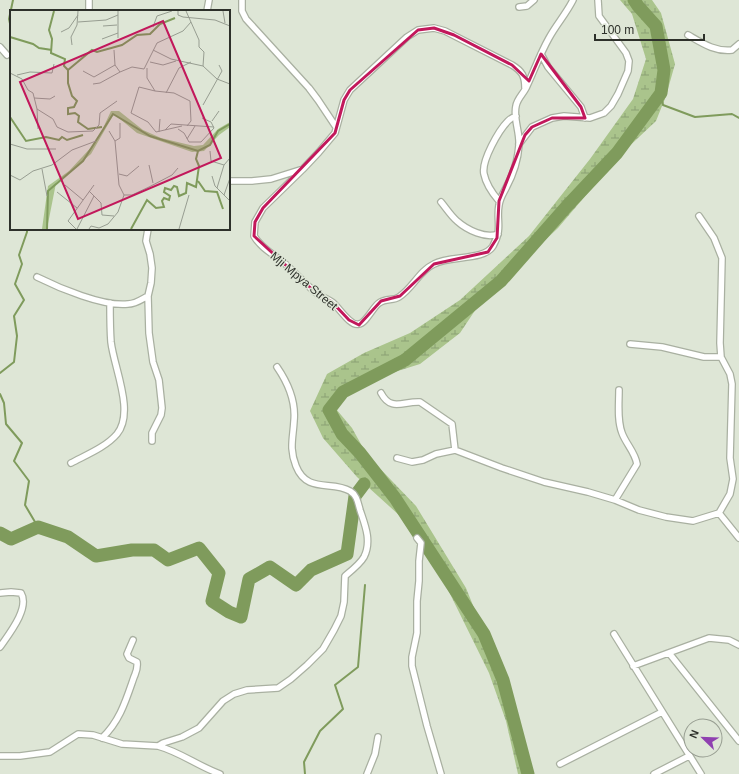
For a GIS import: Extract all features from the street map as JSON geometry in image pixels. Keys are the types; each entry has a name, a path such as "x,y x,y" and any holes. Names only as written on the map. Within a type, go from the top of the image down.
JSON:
{"street":[{"path":"207,10 209,0"},
{"path":"242,0 242,11 246,19 309,88 336,127"},
{"path":"518,7 527,6 534,0"},
{"path":"500,201 491,189 484,175 488,155 500,131 508,120 516,116 516,105 525,90 549,37 573,0"},
{"path":"519,144 532,127 541,122 558,116 590,118 604,113 611,106 623,85 628,71 629,61 626,53 599,16 598,0"},
{"path":"230,181 271,179 303,169 334,133 344,100 350,90 407,37 418,30 434,28 445,31 512,65 524,75 525,90"},
{"path":"688,35 709,47 718,50 732,50 739,44"},
{"path":"0,47 7,55"},
{"path":"541,54 548,67 581,107 585,118"},
{"name":"Mji Mpya Street","path":"303,169 263,208 255,222 254,236 262,246 290,268 315,292 332,302 348,320 359,325 381,302 386,299 394,299 400,296 423,271 434,264 452,258 478,255 488,252 492,247 500,229 498,207 511,177 519,144 516,116"},
{"path":"441,202 458,222 464,226 484,235 494,236 498,234"},
{"path":"397,458 412,462 423,460 436,454 455,450 544,482 615,500 639,510 681,520 693,521 719,512 730,494 734,479 730,458 732,384 730,374 721,357 722,258 714,238 699,216"},
{"path":"148,230 146,241 152,268 148,296 149,333 153,362 159,380 162,408 161,415 152,433 152,441"},
{"path":"37,277 55,286 110,303 129,304 138,302 148,296"},
{"path":"71,463 108,443 118,433 122,426 125,408 112,342 110,303"},
{"path":"630,344 662,347 704,357 721,357"},
{"path":"158,746 182,737 199,728 223,701 234,694 247,690 278,688 307,665 323,648 341,616 344,602 345,576 364,557 368,544 367,533 355,496 350,491 320,486 306,480 297,468 292,454 291,443 294,407 287,381 277,367"},
{"path":"615,500 637,464 636,458 622,433 619,423 619,390"},
{"path":"381,393 388,402 397,405 420,402 452,424 455,450"},
{"path":"719,512 739,538"},
{"path":"417,538 421,543 421,548 417,601 417,633 412,657 412,666 440,774"},
{"path":"0,593 20,593 24,601 19,617 0,647"},
{"path":"614,634 683,746"},
{"path":"633,666 709,638 730,640 739,645"},
{"path":"102,738 111,730 118,719 137,669 137,662 129,658 127,654 133,640"},
{"path":"668,653 739,741"},
{"path":"560,764 662,712"},
{"path":"0,756 20,756 50,752 78,734 93,735 122,744 158,746 176,752 209,770 220,774"},
{"path":"367,774 375,754 378,737"},
{"path":"654,774 685,758"},
{"path":"690,758 701,774"}],"highlighted area":[{"path":"434,28 454,35 512,65 529,81 541,54 581,107 585,118 552,118 532,127 525,135 499,201 497,238 488,252 434,264 400,296 381,301 359,325 349,320 332,302 315,292 254,236 255,222 263,208 335,133 344,100 350,90 418,30"}],"green space":[{"path":"620,0 652,0 661,13 675,64 666,96 656,121 621,154 558,228 482,300 460,333 420,364 369,380 350,388 331,403 352,428 367,455 416,506 466,588 495,660 512,711 526,774 518,774 506,721 489,673 421,535 357,477 323,438 310,411 327,374 364,353 410,333 460,300 529,236 590,159 633,99 646,59 632,14"}],"waterway":[{"path":"11,10 13,0"},
{"path":"528,774 503,680 484,634 395,498 360,453 342,434 329,410 343,392 405,360 501,281 567,206 617,153 661,93 664,70 656,26 634,0"},
{"path":"10,14 10,24"},
{"path":"661,93 663,105 695,117 732,114 739,118"},
{"path":"0,373 14,362 17,336 14,316 24,300 15,284 22,264 19,255 27,230"},
{"path":"0,394 4,403 6,424 22,443 14,461 29,481 25,505 38,527"},
{"path":"0,533 11,539 38,527 68,537 96,556 132,550 154,550 168,560 199,548 219,573 212,601 229,612 241,617 249,579 270,567 296,585 311,570 347,554 355,496 364,484"},
{"path":"305,774 304,762 320,731 343,709 335,685 358,667 365,585"}]}
